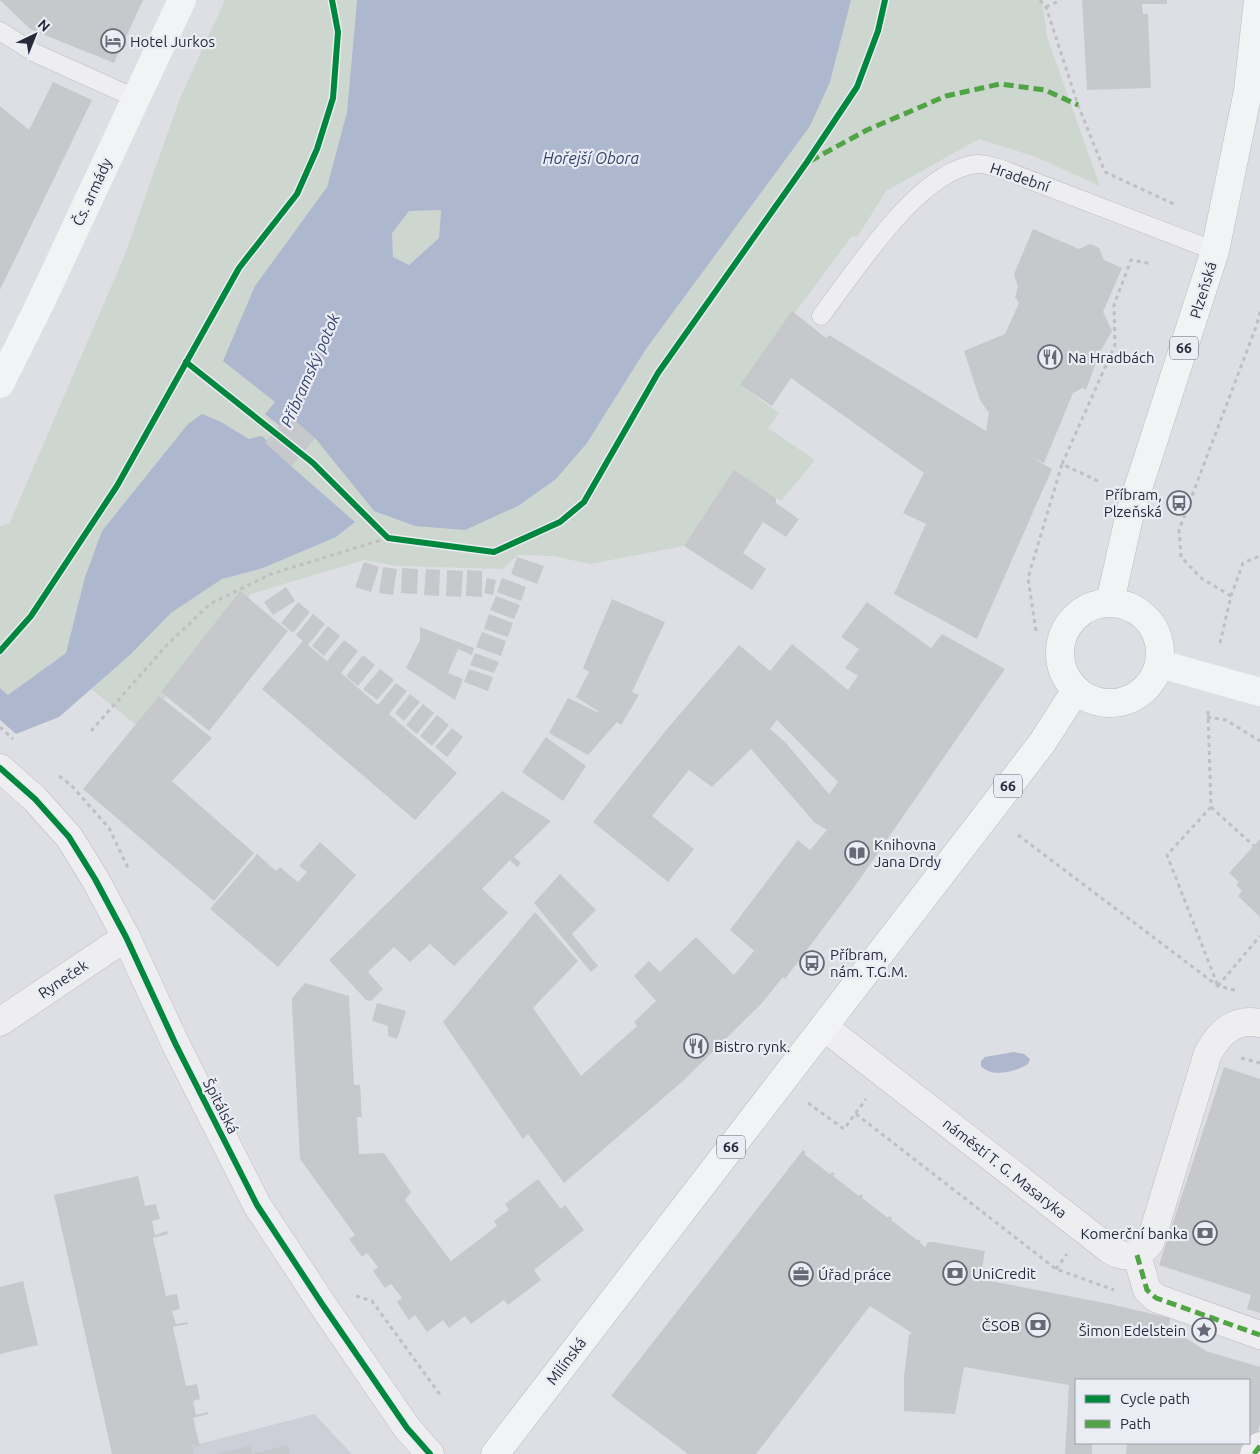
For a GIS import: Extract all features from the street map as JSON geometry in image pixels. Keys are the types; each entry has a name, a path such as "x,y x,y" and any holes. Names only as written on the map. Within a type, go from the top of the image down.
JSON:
{"main road":[{"name":"Čs. armády","path":"0,384 39,306 182,0"},
{"name":"Plzeňská","path":"1110,602 1132,504 1215,250 1248,91 1258,0"},
{"path":"1110,602 1126,605 1139,611 1150,621 1158,634 1161,649 1160,664 1153,681 1141,694 1126,701 1108,704 1090,700 1076,690 1065,676 1060,660 1060,643 1066,626 1078,613 1094,605 1110,602"},
{"path":"1160,664 1260,692"},
{"name":"66","path":"824,1026 1042,743 1076,690"},
{"name":"Milínská","path":"495,1454 824,1026"}],"street":[{"name":"Špitálská","path":"0,768 34,799 69,837 95,879 126,937 176,1045 257,1205 402,1420 430,1454"},
{"name":"Ryneček","path":"0,1022 126,937"},
{"path":"1260,1024 1239,1022 1228,1027 1217,1038 1208,1053 1150,1243 1137,1254 1147,1290 1156,1298 1260,1335"},
{"name":"náměstí T. G. Masaryka","path":"824,1026 1117,1255 1128,1257 1137,1254"},
{"path":"1254,1454 1260,1446"}],"lane":[{"path":"0,30 35,53 135,98"},
{"name":"Hradební","path":"821,316 901,212 928,187 959,169 978,163 1000,168 1215,250"}],"path":[{"path":"1040,0 1046,7 1078,105 1105,172 1176,205"},
{"path":"1046,7 1061,0"},
{"path":"1036,631 1028,578 1062,464 1115,345 1114,305 1132,260 1152,264"},
{"path":"1231,596 1201,578 1182,557 1179,530 1258,327 1260,312"},
{"path":"1062,464 1098,481"},
{"path":"381,532 388,538 397,540"},
{"path":"91,731 167,645 210,604 271,574 388,538"},
{"path":"1220,642 1231,596 1244,563 1260,556"},
{"path":"1209,706 1207,717 1211,807 1167,855 1218,986"},
{"path":"1207,717 1226,720 1260,741"},
{"path":"0,726 17,742"},
{"path":"71,784 109,828 130,873"},
{"path":"1211,807 1254,846"},
{"path":"1018,835 1218,986"},
{"path":"1218,986 1260,936"},
{"path":"808,1103 844,1129 872,1092"},
{"path":"856,1114 1056,1269 1144,1302 1147,1290"},
{"path":"349,1290 355,1296 372,1301 441,1396"}],"shaded area":[{"path":"225,0 357,0 347,112 327,187 255,286 280,426 267,441 262,437 249,439 221,422 102,531 85,577 66,653 8,695 0,688 0,526 9,524 124,257 180,98"},
{"path":"851,0 1042,0 1047,37 1100,186 1036,157 979,139 886,191 858,236 851,237 741,386 779,413 768,428 815,460 781,501 735,471 684,546 590,564 553,556 518,555 503,569 397,566 364,560 251,594 140,728 91,689 130,655 171,613 222,579 263,568 335,537 354,522 291,466 315,438 374,511 587,443 646,349 830,82"},
{"path":"409,210 441,210 439,238 409,265 393,257 392,233"},
{"path":"314,1414 352,1454 161,1454"}],"water":[{"name":"Hořejší Obora","path":"357,0 851,0 830,82 810,126 646,349 587,443 556,479 518,506 465,530 415,526 374,511 315,438 291,466 355,522 336,537 263,568 222,579 171,613 130,655 59,717 16,734 0,720 0,688 8,695 66,653 85,577 102,531 188,424 202,414 221,422 249,439 262,436 267,441 280,426 265,414 275,402 223,361 255,286 327,187 347,112","holes":["441,210 439,238 409,265 393,257 392,233 409,211"]},
{"path":"1014,1052 1024,1054 1030,1059 1028,1064 1017,1069 997,1073 985,1070 981,1066 981,1061 985,1057"}],"building":[{"path":"0,0 143,0 114,63 30,29"},
{"path":"1082,0 1167,0 1167,4 1142,4 1143,14 1148,14 1151,88 1087,90"},
{"path":"53,82 92,100 0,290 0,106 29,130"},
{"path":"1033,229 1079,249 1090,244 1099,248 1104,260 1122,268 1103,312 1112,331 1099,354 1086,390 1083,388 1073,393 1044,463 1029,456 1052,469 977,639 894,594 926,524 903,513 924,473 791,378 772,406 740,385 792,311 826,338 829,335 986,431 989,413 980,400 964,351 1005,334 1019,303 1015,297 1018,287 1014,274"},
{"path":"289,415 315,438 291,466 265,443"},
{"path":"734,470 776,498 776,503 799,519 786,537 763,522 743,553 766,569 752,590 684,546"},
{"path":"517,557 544,566 537,584 511,574"},
{"path":"364,562 379,567 371,592 355,587"},
{"path":"383,567 397,569 393,595 379,593"},
{"path":"402,568 418,569 417,594 401,593"},
{"path":"426,569 440,570 439,596 424,595"},
{"path":"447,570 463,571 461,597 446,596"},
{"path":"467,570 482,571 482,597 466,596"},
{"path":"487,578 496,580 493,595 484,593"},
{"path":"502,578 526,587 521,601 497,592"},
{"path":"286,587 295,601 273,615 264,602"},
{"path":"240,591 288,631 209,731 161,692"},
{"path":"496,596 520,605 514,619 490,610"},
{"path":"612,599 665,622 632,692 639,695 621,725 617,722 588,755 549,733 568,698 598,711 576,697 589,672 583,668"},
{"path":"298,602 310,612 293,633 281,623"},
{"path":"867,602 931,648 942,634 1005,669 855,886 785,979 783,977 762,1003 683,1081 564,1183 528,1134 523,1139 443,1022 535,912 578,961 533,1008 581,1076 637,1026 634,1022 656,1001 634,976 649,961 660,972 696,937 734,975 754,951 767,962 730,930 798,840 810,850 827,830 814,822 751,749 712,787 689,770 652,816 694,849 668,882 593,822 667,729 739,645 770,671 792,644 848,690 858,676 845,668 859,649 841,637","holes":["777,720 838,782 829,794 785,742 770,729"]},
{"path":"313,614 325,624 308,645 327,661 344,640 358,651 341,673 378,705 396,683 407,691 389,714 457,773 415,820 262,689 303,641 296,635"},
{"path":"489,614 513,623 508,637 484,629"},
{"path":"328,626 340,636 324,656 312,646"},
{"path":"420,627 474,648 472,655 458,649 448,673 463,679 455,700 406,668 420,640"},
{"path":"482,632 506,641 501,656 476,647"},
{"path":"475,653 499,662 494,673 470,665"},
{"path":"363,655 375,665 358,686 346,676"},
{"path":"380,669 394,680 377,700 363,689"},
{"path":"469,669 493,677 488,691 464,682"},
{"path":"410,694 420,702 404,721 395,713"},
{"path":"159,696 212,738 172,781 254,853 214,901 83,789"},
{"path":"423,704 434,713 417,734 406,725"},
{"path":"437,715 449,725 432,746 420,736"},
{"path":"452,728 463,737 447,757 435,747"},
{"path":"546,737 586,766 563,801 522,772"},
{"path":"502,791 551,821 514,857 521,863 517,867 510,860 482,889 508,913 454,966 430,944 410,962 394,947 368,972 383,989 371,1001 366,1000 329,960"},
{"path":"1260,839 1260,917 1238,896 1242,891 1236,885 1239,882 1229,873"},
{"path":"320,842 356,875 278,967 210,909 257,854 276,871 280,867 298,882 307,872 299,866"},
{"path":"560,874 596,910 572,934 598,966 591,972 534,903"},
{"path":"305,983 349,996 354,1085 360,1085 362,1117 357,1117 359,1154 384,1153 411,1192 405,1200 451,1261 497,1226 494,1221 509,1210 505,1204 538,1179 561,1209 565,1205 584,1230 534,1270 541,1280 508,1305 504,1300 471,1324 465,1316 449,1328 443,1320 427,1332 415,1315 409,1320 397,1302 402,1298 391,1284 385,1288 373,1271 378,1267 367,1253 362,1257 349,1239 355,1235 300,1159 292,998"},
{"path":"377,1003 406,1011 397,1039 388,1036 388,1026 372,1021"},
{"path":"1224,1067 1260,1079 1260,1313 1247,1309 1251,1295 1159,1265"},
{"path":"803,1150 806,1152 804,1154 830,1174 832,1172 835,1174 833,1176 859,1196 861,1194 862,1198 888,1218 889,1216 892,1218 891,1220 917,1240 921,1240 919,1242 925,1247 928,1242 933,1242 985,1251 980,1279 1105,1303 1170,1318 1169,1327 1206,1351 1260,1367 1260,1424 1256,1439 1245,1454 1126,1454 1127,1444 1250,1444 1250,1379 1075,1379 1075,1444 1092,1444 1092,1454 1065,1454 1069,1385 964,1367 955,1414 904,1411 904,1377 909,1335 912,1333 870,1306 756,1454 688,1454 611,1396"},
{"path":"138,1176 145,1206 156,1204 160,1219 152,1221 155,1235 167,1231 168,1234 153,1238 166,1296 177,1294 180,1309 172,1311 176,1324 188,1322 188,1324 173,1327 186,1386 197,1384 200,1399 193,1401 196,1415 208,1412 208,1414 193,1418 200,1446 192,1445 194,1454 112,1454 54,1195"},
{"path":"23,1281 38,1345 0,1354 0,1287"},
{"path":"288,1445 290,1454 254,1454 254,1453"},
{"path":"250,1446 252,1454 219,1454 219,1453"}],"marked path":[{"path":"810,161 867,130 946,96 1000,84 1045,90 1078,105"},
{"path":"1137,1255 1147,1290 1156,1298 1260,1335"},
{"path":"1254,1454 1260,1446"}],"cycle path":[{"path":"0,651 31,616 117,486 239,268 297,194 317,149 333,98 338,32 332,0"},
{"path":"186,362 313,463 388,538 494,552 560,522 584,502 658,373 807,162 857,87 878,31 885,0"},
{"path":"0,768 35,799 69,837 95,879 126,937 176,1045 257,1205 407,1428 430,1454"}],"place":[{"name":"Hotel Jurkos","path":"113,41"},
{"name":"Na Hradbách","path":"1050,357"},
{"name":"Příbram, Plzeňská","path":"1179,503"},
{"name":"Knihovna Jana Drdy","path":"857,853"},
{"name":"Příbram, nám. T.G.M.","path":"812,963"},
{"name":"Bistro rynk.","path":"696,1046"},
{"name":"Komerční banka","path":"1205,1233"},
{"name":"UniCredit","path":"955,1273"},
{"name":"Úřad práce","path":"801,1274"},
{"name":"ČSOB","path":"1038,1325"},
{"name":"Šimon Edelstein","path":"1204,1330"}],"water label":[{"name":"Příbramský potok","path":"310,370"}]}
